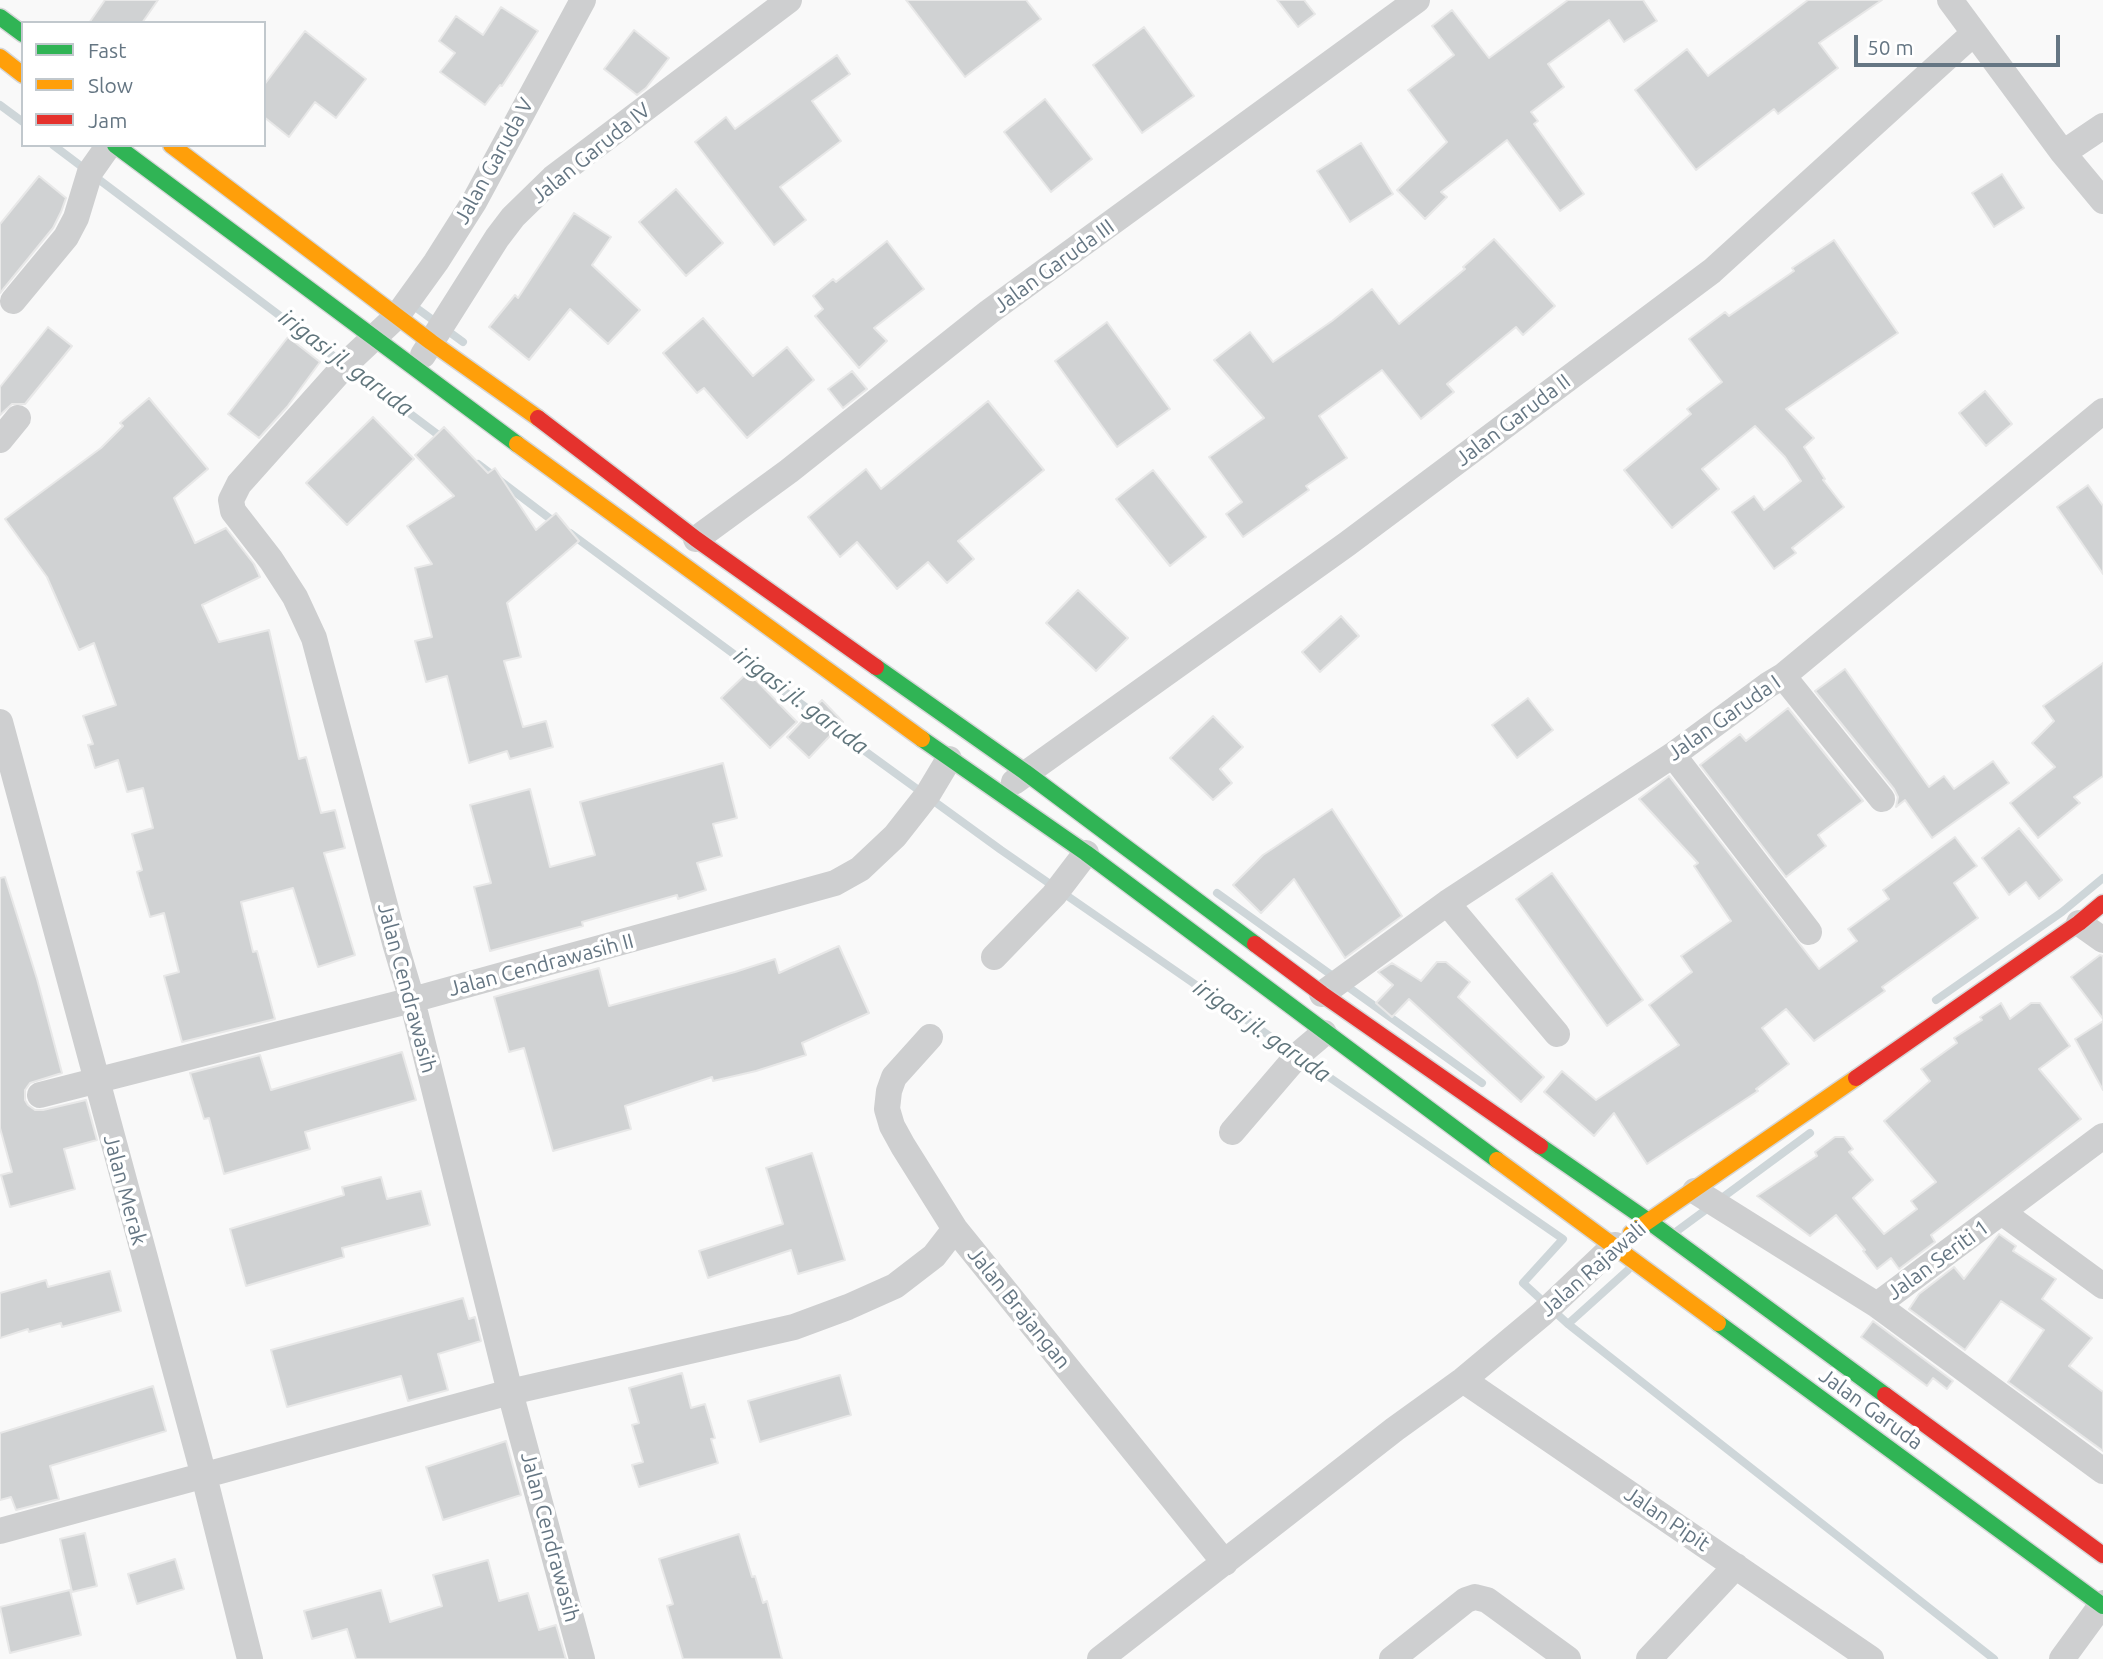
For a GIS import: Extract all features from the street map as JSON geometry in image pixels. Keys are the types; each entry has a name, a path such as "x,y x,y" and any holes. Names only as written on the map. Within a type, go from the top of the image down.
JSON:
{"main road":[{"path":"0,17 21,33"},
{"path":"0,58 21,74"},
{"path":"118,147 414,368 544,444"},
{"path":"174,147 431,342 544,444"},
{"name":"Jalan Garuda","path":"544,444 696,539 1025,772 1322,994 1647,1220 2103,1555"},
{"name":"Jalan Garuda","path":"544,444 949,759 1086,853 1324,1033 2103,1605"},
{"name":"Jalan Rajawali","path":"1615,1245 1647,1220 1695,1191 2079,923 2103,903"}],"street":[{"name":"Jalan Garuda IV","path":"414,368 513,217 553,178 789,0"},
{"name":"Jalan Garuda III","path":"696,539 789,471 989,312 1417,0"},
{"path":"1950,0 2063,153 2103,201"},
{"name":"Jalan Garuda V","path":"345,367 397,316 474,202 575,3"},
{"name":"Jalan Garuda II","path":"1000,794 1025,772 1347,544 1712,271 1974,33"},
{"path":"2063,153 2103,126"},
{"path":"13,301 66,237 76,218 87,179 108,147"},
{"name":"Jalan Cendrawasih","path":"345,367 239,484 232,496 231,505 295,597 314,638 394,943 412,1000 510,1392 582,1659"},
{"name":"Jalan Garuda I","path":"1322,994 1447,903 1673,755 1783,676 2103,411"},
{"path":"0,440 18,418"},
{"path":"1783,676 1882,799"},
{"name":"Jalan Merak","path":"0,722 204,1476 250,1659"},
{"path":"1673,755 1809,932"},
{"name":"Jalan Cendrawasih II","path":"40,1095 412,1000 835,884 860,869 895,836 949,759"},
{"path":"994,957 1059,890 1086,853"},
{"path":"1447,903 1557,1034"},
{"path":"2079,923 2103,940"},
{"path":"1232,1132 1294,1060 1324,1033"},
{"name":"Jalan Brajangan","path":"930,1037 894,1077 889,1091 887,1109 892,1126 903,1146 955,1229 1225,1563"},
{"name":"Jalan Seriti 1","path":"1695,1191 1877,1305 2103,1136"},
{"path":"2003,1213 2103,1286"},
{"path":"0,1531 510,1392 794,1327 895,1286 934,1256 955,1229"},
{"name":"Jalan Rajawali","path":"1100,1659 1395,1429 1463,1380 1551,1306 1615,1245"},
{"path":"1877,1305 2103,1471"},
{"name":"Jalan Pipit","path":"1463,1380 1871,1659"},
{"path":"1649,1659 1736,1566"},
{"path":"1392,1659 1466,1600 1475,1597 1484,1598 1568,1659"},
{"path":"2062,1659 2103,1605"}],"building":[{"path":"105,0 158,0 143,21 90,21"},
{"path":"906,0 1026,0 1041,19 965,77"},
{"path":"1277,0 1304,0 1315,14 1298,27"},
{"path":"1568,0 1643,0 1657,21 1624,42 1609,20 1548,64 1564,87 1531,112 1538,121 1534,124 1584,194 1560,211 1507,140 1441,192 1447,197 1425,219 1397,190 1447,142 1408,90 1454,55 1432,26 1452,10 1489,58"},
{"path":"1808,0 1882,0 1819,43 1838,68 1778,114 1774,109 1696,170 1635,90 1687,49 1708,76"},
{"path":"501,7 538,31 502,86 500,85 485,105 440,72 455,53 439,41 456,16 483,35"},
{"path":"1144,27 1194,96 1142,133 1093,65"},
{"path":"634,30 669,58 646,88 637,95 604,69"},
{"path":"305,31 366,79 336,118 315,102 289,137 266,119 266,82"},
{"path":"837,55 850,74 812,101 841,141 780,187 806,220 774,245 695,142 726,117 735,129"},
{"path":"1045,99 1092,159 1051,192 1004,132"},
{"path":"1361,143 1393,194 1350,222 1317,171"},
{"path":"2002,174 2024,208 1994,227 1972,193"},
{"path":"39,176 66,198 53,228 0,293 0,224"},
{"path":"676,189 723,243 686,276 639,222"},
{"path":"574,213 611,237 592,265 640,310 608,344 570,309 529,360 489,327 515,295 518,298"},
{"path":"1494,239 1555,306 1523,335 1516,327 1447,384 1454,392 1421,419 1382,370 1319,416 1347,458 1306,486 1309,490 1243,537 1226,514 1242,502 1209,457 1264,418 1214,360 1250,332 1273,362 1372,289 1399,324 1465,269 1463,267"},
{"path":"1834,240 1898,333 1786,409 1814,438 1804,447 1825,479 1823,480 1844,507 1792,548 1796,553 1774,569 1732,512 1754,496 1764,510 1801,481 1785,457 1755,426 1702,469 1719,489 1672,528 1624,470 1691,414 1687,409 1722,382 1689,339 1725,312 1729,316"},
{"path":"887,241 924,289 874,328 887,341 859,368 815,316 823,309 813,296 833,279 836,282"},
{"path":"703,318 753,376 787,347 814,380 747,438 704,388 697,393 663,353"},
{"path":"1107,322 1170,409 1117,447 1055,361"},
{"path":"48,327 72,346 25,404 12,404 0,415 0,387"},
{"path":"288,337 320,362 287,407 259,438 228,414"},
{"path":"852,371 867,389 843,408 828,389"},
{"path":"1985,391 2012,424 1986,446 1959,413"},
{"path":"149,398 208,469 174,498 195,543 226,528 254,564 260,577 202,605 219,642 269,630 299,759 306,757 321,813 335,810 345,848 324,853 355,955 318,967 293,888 241,902 253,952 257,951 275,1019 182,1042 164,976 179,972 164,913 150,917 137,872 142,870 132,834 153,828 143,788 127,792 118,760 95,768 88,745 93,744 83,716 116,705 94,643 79,650 47,577 5,519 101,448 123,426 120,423"},
{"path":"988,401 1044,470 958,541 974,559 947,583 928,562 897,589 857,542 840,557 808,517 866,469 881,489"},
{"path":"373,417 414,459 347,525 306,483"},
{"path":"444,427 488,473 495,468 536,530 556,513 579,541 507,603 521,657 504,661 523,727 546,721 553,747 510,759 507,751 469,763 447,676 426,682 415,641 432,637 415,568 432,564 407,526 454,496 415,455"},
{"path":"1153,470 1206,537 1170,566 1116,499"},
{"path":"2088,485 2103,506 2103,574 2057,507"},
{"path":"1078,590 1128,638 1096,671 1046,623"},
{"path":"1341,616 1359,636 1320,672 1302,652"},
{"path":"2103,663 2103,776 2074,797 2080,803 2038,838 2010,803 2055,767 2032,743 2054,721 2043,706"},
{"path":"1845,669 1929,787 1944,776 1954,789 1993,761 2009,783 1932,838 1905,800 1896,807 1898,797 1894,789 1815,691"},
{"path":"748,672 797,722 770,748 721,698"},
{"path":"1528,698 1553,730 1517,758 1492,725"},
{"path":"822,700 843,722 809,758 787,737"},
{"path":"1788,708 1863,801 1818,835 1826,846 1786,877 1700,765 1740,734 1746,741"},
{"path":"1213,716 1243,747 1220,769 1232,783 1213,800 1170,758"},
{"path":"723,763 737,818 713,824 722,856 697,863 706,890 678,899 677,895 582,922 583,926 490,951 474,887 491,883 470,805 530,789 550,867 595,855 580,802"},
{"path":"1669,776 1819,969 1857,941 1848,929 1889,899 1883,890 1955,837 1977,866 1954,883 1978,918 1882,987 1885,991 1814,1041 1786,1009 1762,1028 1789,1064 1756,1089 1758,1091 1647,1164 1614,1113 1594,1136 1544,1092 1562,1071 1596,1100 1679,1045 1649,1005 1692,972 1681,956 1731,921 1694,866 1698,863 1639,799"},
{"path":"1332,809 1402,916 1345,958 1294,879 1261,913 1233,885 1263,855"},
{"path":"2019,828 2062,880 2039,899 2026,882 2009,895 1982,858"},
{"path":"1552,873 1643,1000 1607,1026 1516,899"},
{"path":"5,877 37,979 62,1073 30,1083 25,1090 25,1100 35,1110 43,1110 86,1100 97,1140 64,1149 75,1189 10,1207 1,1175 12,1172 0,1128 0,878"},
{"path":"839,946 869,1013 802,1043 806,1055 756,1071 713,1081 712,1077 625,1106 631,1129 553,1151 524,1048 509,1052 494,997 599,968 609,1006 775,959 779,973"},
{"path":"2100,955 2103,956 2103,1019 2071,977"},
{"path":"1437,962 1446,962 1470,982 1458,997 1544,1077 1521,1102 1409,999 1392,1017 1376,1003 1393,985 1378,972 1392,963 1421,981"},
{"path":"2001,1003 2010,1019 2031,1003 2040,1003 2070,1046 2039,1069 2081,1119 1931,1235 1935,1242 1899,1269 1891,1258 1877,1269 1836,1215 1810,1236 1757,1196 1817,1156 1815,1152 1835,1137 1844,1137 1853,1149 1849,1152 1873,1180 1853,1198 1884,1234 1917,1209 1911,1201 1936,1182 1884,1121 1930,1081 1921,1069 1957,1043 1954,1038 1982,1020 1980,1017"},
{"path":"2103,1021 2103,1090 2075,1039"},
{"path":"402,1052 416,1100 305,1132 310,1149 224,1174 209,1118 204,1119 190,1073 260,1055 271,1090"},
{"path":"812,1153 845,1260 798,1274 791,1250 708,1278 699,1251 783,1224 766,1168"},
{"path":"381,1177 387,1199 421,1191 430,1225 342,1248 344,1257 246,1286 230,1229 344,1195 342,1187"},
{"path":"1999,1234 2016,1246 2013,1251 2056,1279 2042,1299 2092,1338 2069,1366 2103,1392 2103,1451 2008,1382 2044,1330 2001,1301 1965,1350 1909,1309 1919,1294 1954,1267 1964,1279"},
{"path":"110,1271 121,1311 62,1327 61,1323 0,1338 0,1293 46,1280 48,1287"},
{"path":"463,1298 469,1319 475,1317 481,1341 438,1354 448,1390 408,1401 401,1376 287,1407 271,1350"},
{"path":"1873,1321 1953,1381 1947,1389 1933,1378 1927,1386 1861,1337"},
{"path":"682,1373 691,1408 705,1404 715,1438 711,1439 718,1463 639,1487 632,1465 643,1462 632,1425 639,1423 629,1388"},
{"path":"840,1375 851,1415 760,1442 748,1401"},
{"path":"153,1386 166,1431 50,1466 59,1499 16,1510 11,1497 0,1500 0,1433"},
{"path":"506,1441 521,1495 443,1520 426,1467"},
{"path":"85,1533 97,1586 72,1592 60,1539"},
{"path":"739,1534 752,1577 755,1576 763,1603 767,1601 782,1659 683,1659 667,1606 673,1604 659,1559"},
{"path":"175,1559 184,1589 137,1604 128,1574"},
{"path":"488,1560 499,1601 528,1593 539,1630 556,1625 566,1659 356,1659 347,1629 312,1639 304,1611 381,1590 390,1622 442,1606 433,1575"},
{"path":"70,1590 81,1635 10,1653 0,1607"}],"waterway":[{"name":"irigasi jl. garuda","path":"0,105 21,121"},
{"name":"irigasi jl. garuda","path":"56,147 445,440"},
{"path":"411,304 463,342"},
{"name":"irigasi jl. garuda","path":"478,464 557,524"},
{"name":"irigasi jl. garuda","path":"570,533 819,717"},
{"name":"irigasi jl. garuda","path":"829,725 1001,850 1563,1239 1523,1283 1568,1324 1994,1659"},
{"path":"1936,1000 2062,912 2103,878"},
{"path":"1217,893 1482,1083"},
{"path":"1677,1231 1810,1133"},
{"path":"1568,1324 1628,1270"}],"traffic: fast":[{"path":"0,17 21,33"},
{"path":"118,147 517,444"},
{"path":"876,667 1025,772 1255,944"},
{"path":"922,739 1086,853 1497,1160"},
{"path":"1540,1146 1647,1220 1885,1395"},
{"path":"1718,1323 2103,1606"}],"traffic: slow":[{"path":"0,57 21,73"},
{"path":"174,147 431,342 538,418"},
{"path":"517,444 922,739"},
{"path":"1631,1233 1856,1078"},
{"path":"1497,1160 1718,1323"}],"traffic: jam":[{"path":"538,418 696,539 876,667"},
{"path":"1856,1078 2079,923 2103,903"},
{"path":"1255,944 1540,1146"},
{"path":"1885,1395 2103,1555"}]}
